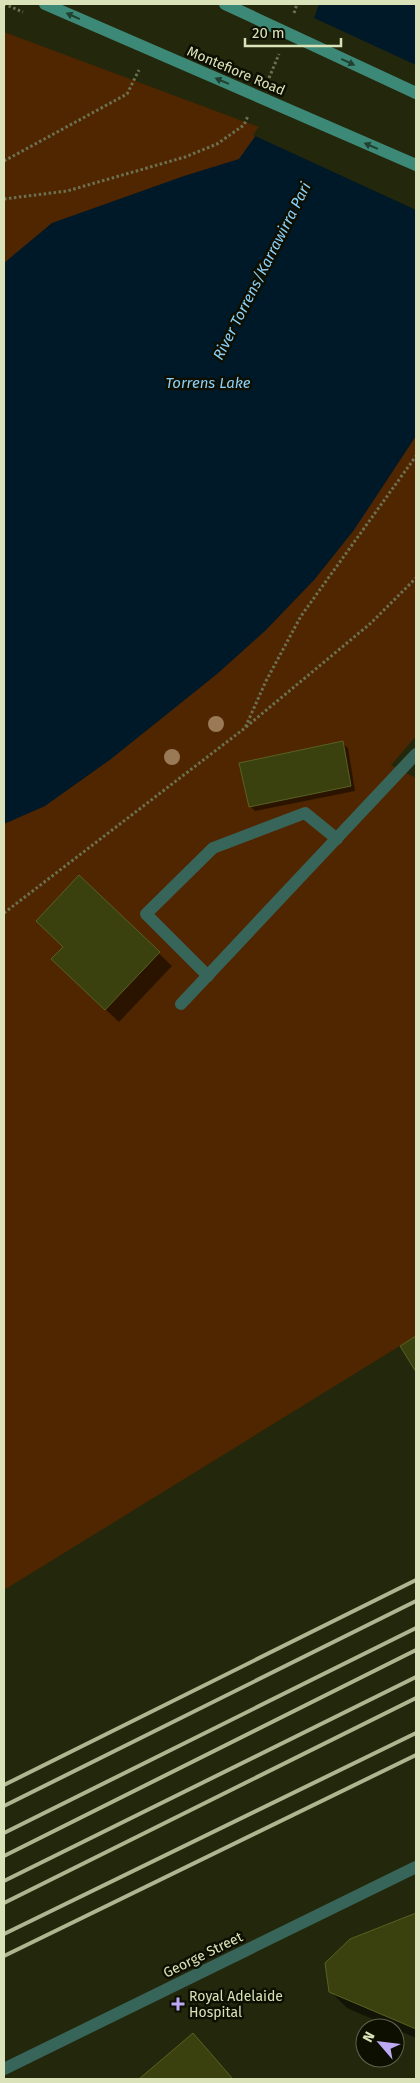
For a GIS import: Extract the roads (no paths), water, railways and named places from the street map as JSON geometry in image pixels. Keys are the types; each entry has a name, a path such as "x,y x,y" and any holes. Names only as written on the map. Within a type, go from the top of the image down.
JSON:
{"main road":[{"name":"Montefiore Road","path":"45,4 416,165"},
{"path":"225,4 416,93"}],"street":[{"path":"181,1004 416,754"},
{"path":"208,976 146,914 213,848 305,814 337,839"},
{"name":"George Street","path":"4,2069 416,1867"}],"water":[{"name":"Torrens Lake","path":"319,4 416,4 416,436 354,530 314,580 266,630 217,674 111,759 45,806 4,824 4,263 52,223 184,176 239,159 291,86"}],"railway":[{"path":"4,1785 416,1580"},
{"path":"4,1806 416,1601"},
{"path":"4,1833 416,1628"},
{"path":"4,1856 416,1650"},
{"path":"4,1881 416,1677"},
{"path":"4,1903 416,1698"},
{"path":"4,1934 416,1733"},
{"path":"4,1956 416,1755"}],"place":[{"name":"Royal Adelaide Hospital","path":"178,2004"}],"water label":[{"name":"River Torrens/Karrawirra Pari","path":"262,271"}]}
